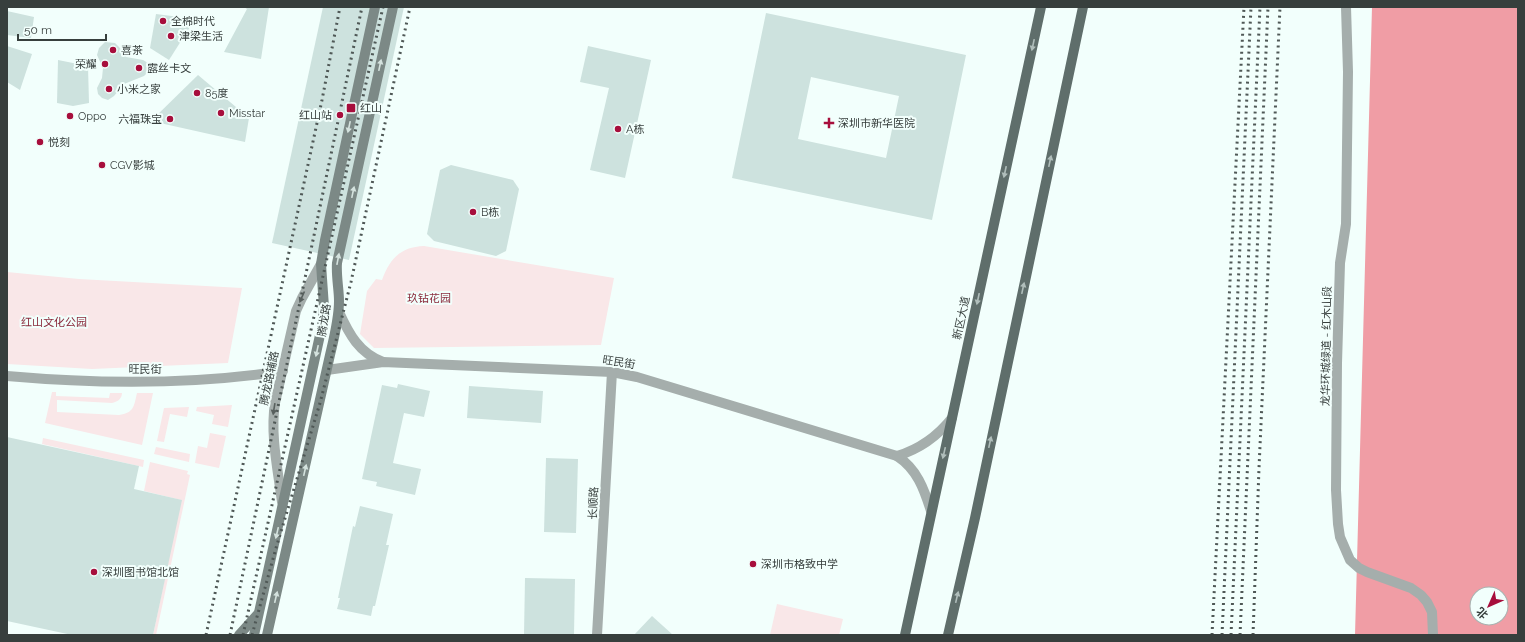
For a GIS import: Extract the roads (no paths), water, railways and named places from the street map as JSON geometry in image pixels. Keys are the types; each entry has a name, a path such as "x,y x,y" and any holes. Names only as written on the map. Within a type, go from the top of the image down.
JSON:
{"main road":[{"name":"腾龙路","path":"254,635 322,326 324,307 321,264 375,7"},
{"name":"腾龙路","path":"267,635 339,312 340,300 336,275 337,263 393,7"},
{"name":"新区大道","path":"905,635 1041,7"},
{"path":"948,635 975,518 1083,7"},
{"path":"239,635 258,614"}],"street":[{"name":"龙华环城绿道 - 红木山段","path":"1346,7 1348,72 1346,217 1340,263 1337,363 1336,490 1339,530 1344,548 1350,560 1359,568 1376,576 1407,586 1421,595 1427,602 1432,612 1433,635"},
{"name":"腾龙路辅路","path":"283,504 273,416 296,311 321,264"},
{"path":"339,312 346,326 363,352 372,358 383,362"},
{"name":"旺民街","path":"327,370 383,362 612,372 637,377 897,456"},
{"name":"旺民街","path":"7,376 92,381 165,381 241,377 283,370"},
{"name":"长顺路","path":"597,635 612,372"},
{"path":"931,511 926,494 915,473 897,456 922,446 942,430 952,418"}],"railway":[{"path":"206,635 322,100 340,7"},
{"path":"230,635 362,7"},
{"path":"243,635 383,7"},
{"path":"252,635 276,548 320,403 351,282 410,7"},
{"path":"1212,635 1244,7"},
{"path":"1222,635 1251,7"},
{"path":"1231,635 1260,7"},
{"path":"1240,635 1268,7"},
{"path":"1253,635 1280,7"}],"place":[{"name":"全棉时代","path":"163,21"},
{"name":"津梁生活","path":"171,36"},
{"name":"喜茶","path":"113,50"},
{"name":"荣耀","path":"105,64"},
{"name":"露丝卡文","path":"139,68"},
{"name":"小米之家","path":"109,89"},
{"name":"85度","path":"197,93"},
{"name":"红山","path":"351,108"},
{"name":"Misstar","path":"221,113"},
{"name":"红山站","path":"340,115"},
{"name":"Oppo","path":"70,116"},
{"name":"六福珠宝","path":"170,119"},
{"name":"深圳市新华医院","path":"829,123"},
{"name":"A栋","path":"618,129"},
{"name":"悦刻","path":"40,142"},
{"name":"CGV影城","path":"102,165"},
{"name":"B栋","path":"473,212"},
{"name":"深圳市格致中学","path":"753,564"},
{"name":"深圳图书馆北馆","path":"94,572"}],"park label":[{"name":"玖钻花园","path":"429,298"},
{"name":"红山文化公园","path":"54,322"}]}
